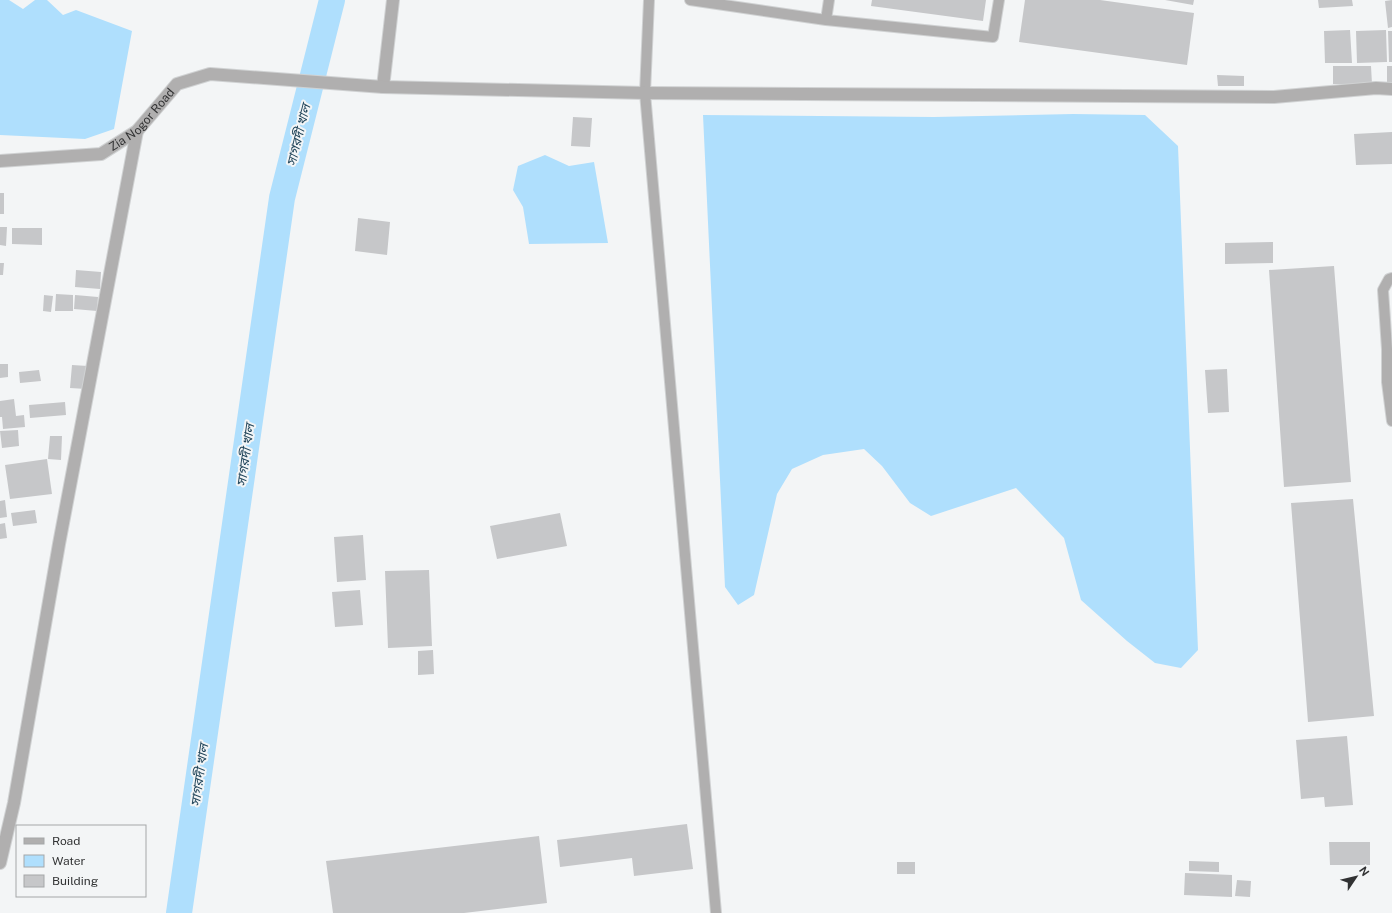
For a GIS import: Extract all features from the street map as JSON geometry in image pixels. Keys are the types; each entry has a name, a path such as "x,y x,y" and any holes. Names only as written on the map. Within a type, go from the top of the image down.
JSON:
{"street":[{"path":"383,87 393,0"},
{"name":"Zia Nogor Road","path":"0,161 101,154 137,131 177,84 210,74 383,87 645,93 1274,97 1376,88 1392,89"},
{"path":"0,863 14,803 59,544 137,131"}],"lane":[{"path":"649,0 645,93 716,913"},
{"path":"690,0 826,20 993,37 999,0"},
{"path":"826,20 829,0"},
{"path":"1392,278 1389,279 1383,290 1387,349 1387,382 1392,421"}],"water":[{"path":"0,0 9,0 23,9 35,0 47,0 63,15 76,10 132,31 114,129 85,139 0,135"},
{"path":"1073,114 1145,115 1178,146 1198,650 1181,668 1155,663 1127,641 1081,600 1064,538 1016,488 931,516 910,503 882,466 864,449 823,455 792,469 777,494 754,595 738,605 725,587 703,115 934,117"},
{"path":"545,155 569,166 594,162 608,243 529,244 523,207 513,190 518,166"}],"building":[{"path":"872,0 986,0 983,21 871,6"},
{"path":"1025,0 1100,0 1194,13 1187,65 1019,42"},
{"path":"1165,0 1194,0 1193,5"},
{"path":"1318,0 1352,0 1353,6 1319,8"},
{"path":"1392,0 1392,27 1388,28 1385,1"},
{"path":"1350,30 1352,63 1325,63 1324,31"},
{"path":"1386,30 1387,62 1357,63 1356,31"},
{"path":"1388,31 1392,31 1392,62 1389,62"},
{"path":"1333,66 1371,66 1372,84 1333,84"},
{"path":"1387,66 1392,66 1392,83 1387,83"},
{"path":"1217,75 1244,76 1244,86 1218,86"},
{"path":"573,117 592,118 590,147 571,146"},
{"path":"1392,132 1392,164 1356,165 1354,134"},
{"path":"0,193 4,193 4,214 0,214"},
{"path":"358,218 390,222 387,255 355,251"},
{"path":"0,227 7,227 6,246 0,245"},
{"path":"12,228 42,228 42,245 12,244"},
{"path":"1273,242 1273,263 1225,264 1225,243"},
{"path":"0,263 4,263 3,275 0,275"},
{"path":"1334,266 1351,482 1284,487 1269,270"},
{"path":"76,270 101,272 100,289 75,287"},
{"path":"56,294 73,295 73,311 55,311"},
{"path":"44,295 53,296 51,312 43,311"},
{"path":"75,295 98,297 97,311 74,309"},
{"path":"0,364 8,364 8,377 0,378"},
{"path":"72,365 88,366 86,389 70,388"},
{"path":"1227,369 1229,412 1208,413 1205,370"},
{"path":"39,370 41,381 20,383 19,372"},
{"path":"14,399 16,416 24,415 25,427 3,429 2,417 0,417 0,401"},
{"path":"65,402 66,415 30,418 29,405"},
{"path":"18,430 19,446 2,448 0,431"},
{"path":"50,436 62,436 61,460 48,459"},
{"path":"47,459 52,494 10,499 5,465"},
{"path":"1353,499 1374,716 1308,722 1291,503"},
{"path":"5,500 7,517 0,518 0,501"},
{"path":"35,510 37,523 13,526 11,513"},
{"path":"560,513 567,546 497,559 490,526"},
{"path":"5,523 7,538 0,539 0,524"},
{"path":"363,535 366,580 337,582 334,537"},
{"path":"429,570 432,646 388,648 385,571"},
{"path":"360,590 363,625 335,627 332,592"},
{"path":"433,650 434,674 418,675 418,651"},
{"path":"1347,736 1353,805 1325,807 1324,797 1301,799 1296,740"},
{"path":"687,824 693,869 634,876 632,858 560,867 557,840"},
{"path":"539,836 547,903 464,913 333,913 326,861"},
{"path":"1329,842 1370,842 1370,865 1330,865"},
{"path":"1189,861 1219,862 1219,872 1189,871"},
{"path":"897,862 915,862 915,874 897,874"},
{"path":"1185,873 1232,875 1232,897 1184,895"},
{"path":"1237,880 1251,881 1250,897 1235,896"}],"waterway":[{"name":"সাগরদী খাল","path":"179,913 282,198 332,0"}]}
